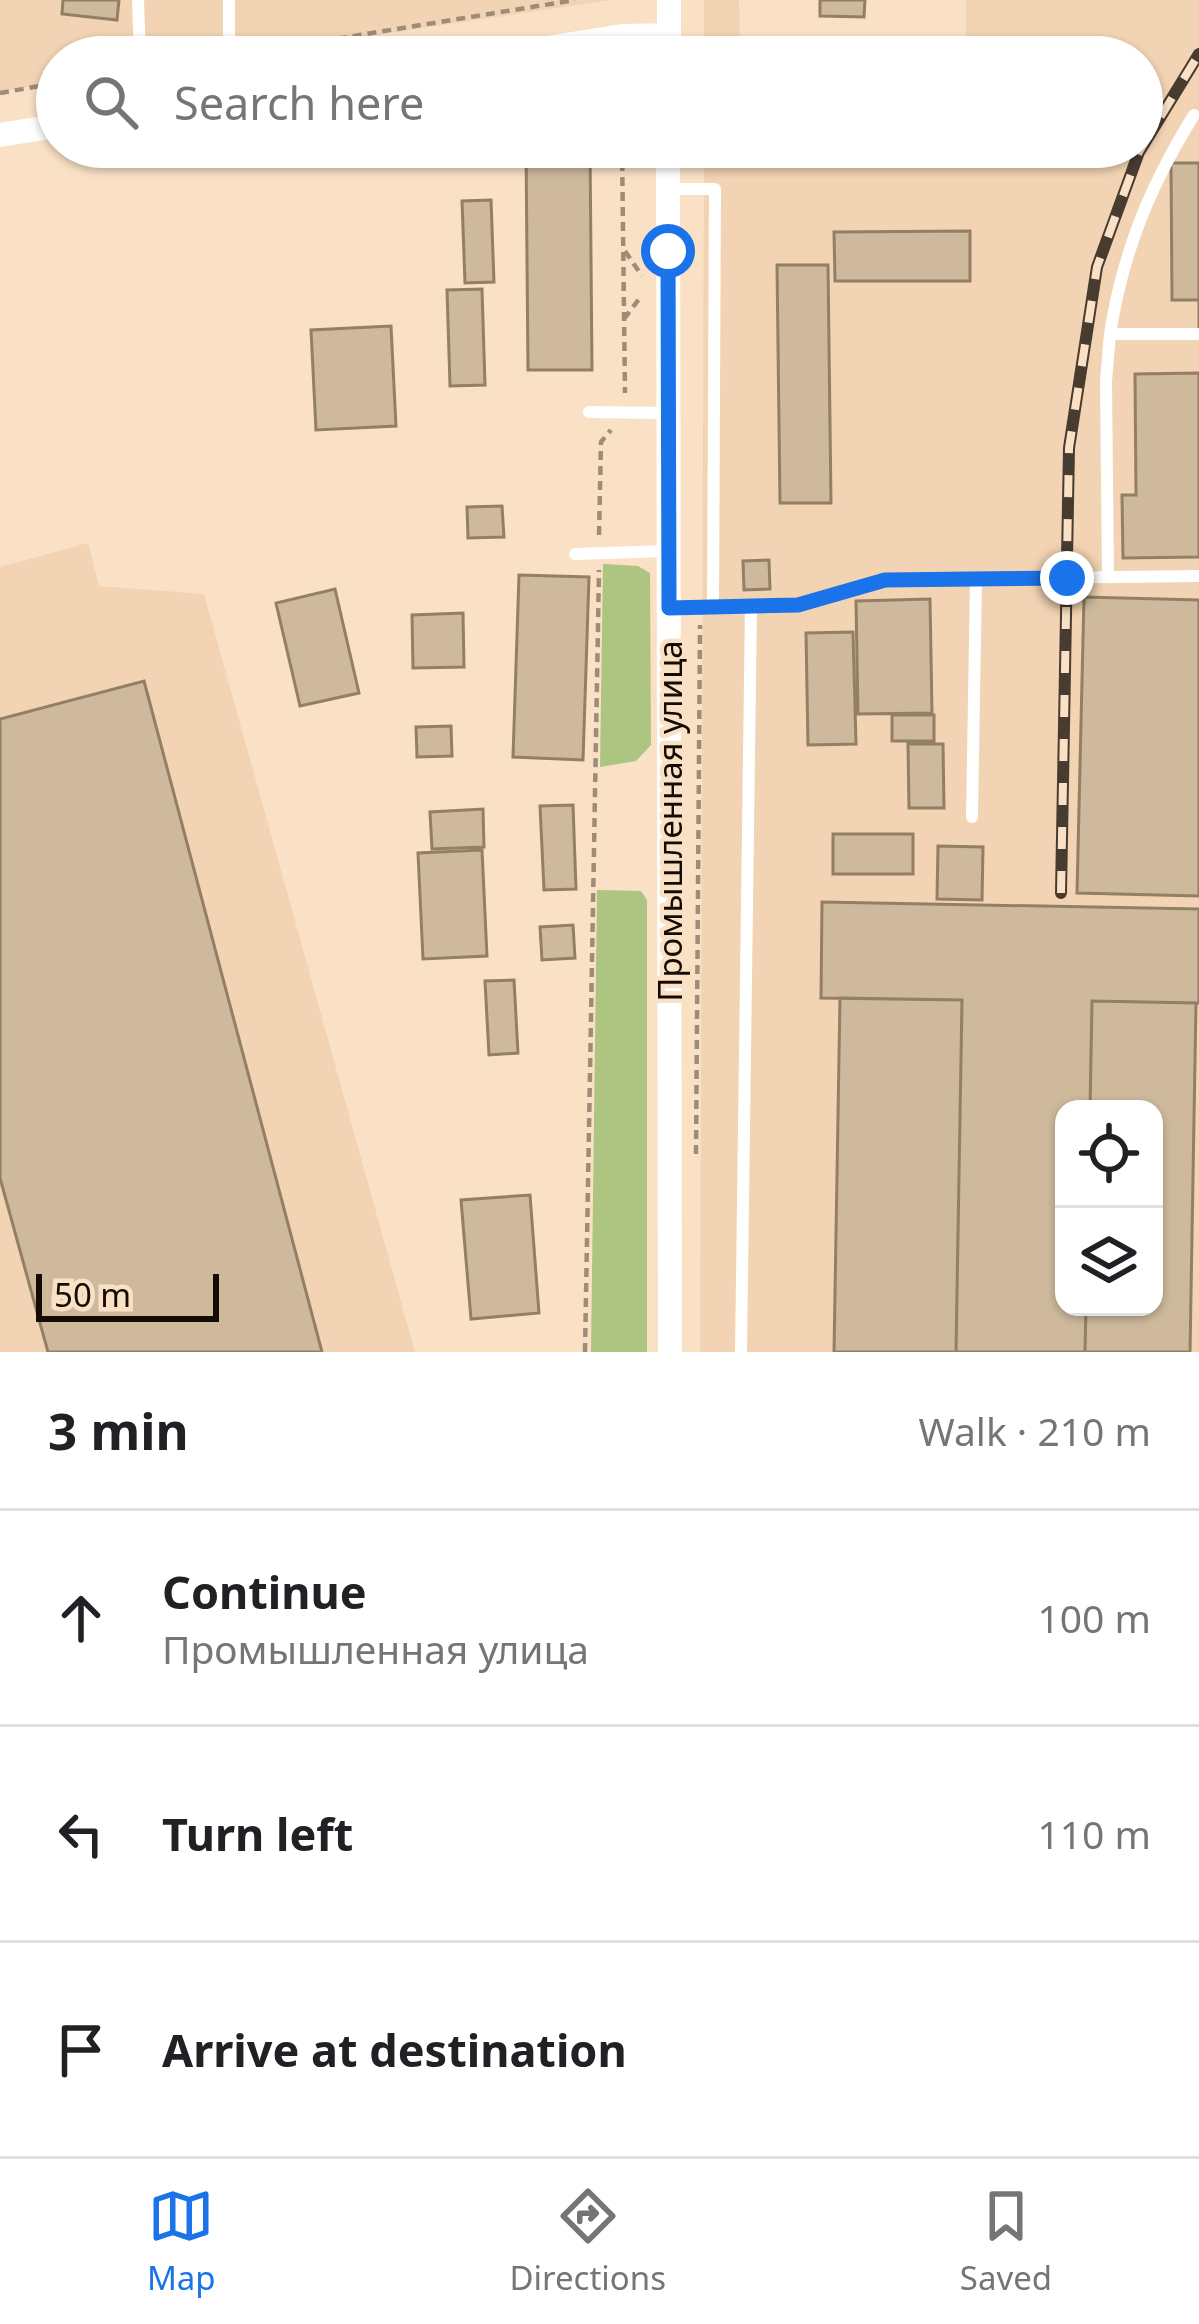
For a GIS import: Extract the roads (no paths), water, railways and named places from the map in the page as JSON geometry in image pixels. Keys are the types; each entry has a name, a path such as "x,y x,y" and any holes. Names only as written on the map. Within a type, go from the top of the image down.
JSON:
{"street":[{"path":"669,0 669,36"},
{"path":"0,135 36,129"},
{"name":"Промышленная улица","path":"668,168 670,1352"}],"lane":[{"path":"138,0 139,36"},
{"path":"229,0 229,36"},
{"path":"1163,168 1194,115"},
{"path":"1108,578 1106,381 1110,334 1136,225 1163,168"},
{"path":"668,189 715,189 707,607"},
{"path":"1110,334 1199,334"},
{"path":"589,412 668,413"},
{"path":"575,554 669,551"},
{"path":"669,608 798,605 885,580 1199,577"},
{"path":"972,817 976,579"},
{"path":"741,1352 751,606"}],"railway":[{"path":"1163,113 1199,54"},
{"path":"1061,893 1069,448 1097,267 1133,168"}]}
